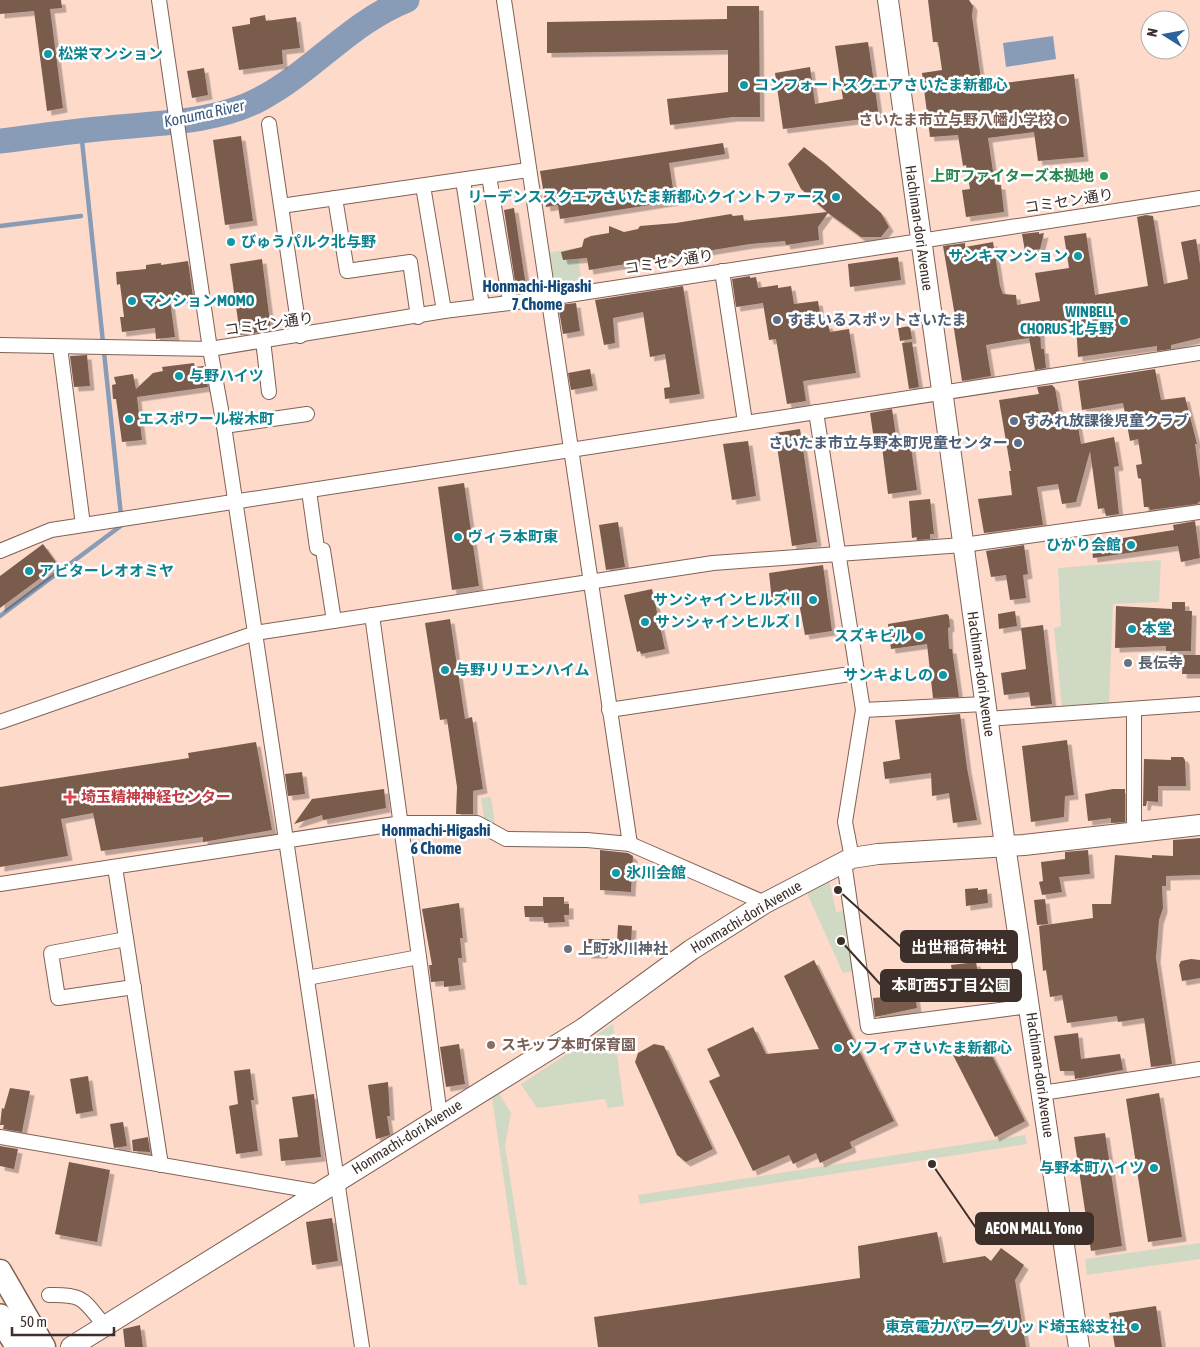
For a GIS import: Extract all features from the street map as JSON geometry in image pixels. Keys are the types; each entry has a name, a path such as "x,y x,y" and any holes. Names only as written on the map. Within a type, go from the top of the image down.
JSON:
{"highway":[{"path":"0,1317 19,1347"}],"main road":[{"name":"Hachiman-dori Avenue","path":"888,0 1005,846 1079,1347"},
{"name":"Honmachi-dori Avenue","path":"71,1347 584,1028 691,950 766,904 848,860 1005,846 1200,825"},
{"path":"0,1270 44,1347"}],"street":[{"path":"159,0 210,349 224,426 362,1347"},
{"path":"504,0 630,844"},
{"path":"269,124 300,336"},
{"path":"281,206 528,170"},
{"path":"489,176 510,302"},
{"path":"463,180 482,306"},
{"path":"423,186 444,311"},
{"path":"335,198 347,271 410,262 418,317"},
{"name":"コミセン通り","path":"0,345 210,349 418,317 444,311 549,298 920,239 1200,198"},
{"path":"722,271 745,422"},
{"path":"263,340 269,392"},
{"path":"60,347 83,525"},
{"path":"0,551 51,530 942,391 1200,353"},
{"path":"816,412 863,710 844,822 868,1027 1030,1006"},
{"path":"224,426 307,414"},
{"path":"309,491 334,621"},
{"path":"0,722 255,633 713,564 837,553 963,545 1200,512"},
{"path":"372,616 402,823 440,1116"},
{"path":"609,710 857,673"},
{"path":"863,710 986,712 1134,709 1200,704"},
{"path":"1134,709 1134,832"},
{"path":"0,884 402,823 476,823 506,839 587,840 630,844 766,904"},
{"path":"115,867 161,1165"},
{"path":"126,939 51,953 52,962 58,998 134,987"},
{"path":"307,978 419,957"},
{"path":"1042,1093 1200,1070"},
{"path":"0,1137 319,1192"},
{"path":"49,1295 72,1295 80,1298 105,1326"}],"green space":[{"path":"577,248 582,285 552,289 547,253"},
{"path":"1161,560 1159,602 1113,604 1109,704 1062,707 1054,628 1061,626 1058,568"},
{"path":"491,797 495,824 484,819 481,798"},
{"path":"828,876 836,912 848,910 857,970 843,973 805,889"},
{"path":"613,1024 624,1106 608,1108 605,1099 537,1108 521,1084"},
{"path":"498,1092 511,1113 505,1146 527,1285 519,1285 492,1097"},
{"path":"1025,1135 1027,1144 640,1204 638,1195"},
{"path":"1200,1243 1200,1259 1087,1275 1085,1259"}],"water":[{"path":"1053,36 1056,59 1006,67 1003,43"}],"building":[{"name":"松栄マンション","path":"0,0 61,0 62,8 50,9 63,108 47,111 34,11 0,14"},
{"path":"928,0 969,0 973,6 972,16 982,86 1074,74 1084,157 1038,161 1034,132 988,138 995,185 1001,185 1004,212 966,217 962,190 970,189 966,165 963,166 958,135 930,137 922,73 942,70 938,42 933,42"},
{"name":"コンフォートスクエアさいたま新都心","path":"727,6 759,6 760,117 733,117 670,125 667,99 728,92 728,50 547,53 547,22 727,19"},
{"path":"265,15 266,21 296,17 300,48 282,50 283,64 239,70 232,27 250,24 250,18"},
{"path":"868,42 879,117 783,129 775,73 810,67 815,104 843,99 835,46"},
{"path":"204,68 208,95 192,98 187,71"},
{"path":"241,136 253,221 225,225 213,140"},
{"path":"723,143 725,154 669,163 675,201 560,219 558,205 546,207 540,171"},
{"path":"804,147 881,213 889,227 881,237 861,237 828,213 818,227 819,240 786,245 785,241 750,244 589,270 587,258 563,260 561,252 582,247 584,239 591,236 609,233 609,226 624,232 638,229 640,226 676,223 731,214 733,216 743,215 744,221 827,212 801,189 788,164"},
{"path":"514,208 526,286 516,288 504,210"},
{"path":"1153,216 1164,284 1188,279 1181,242 1196,239 1200,264 1200,338 1171,345 1171,349 1157,351 1157,346 1078,357 1076,324 1040,329 1041,349 1044,349 1046,368 1035,370 1029,338 1015,340 986,345 991,376 962,381 952,316 955,316 943,246 965,243 965,247 993,242 1003,294 1016,295 1017,305 1040,301 1035,273 1069,268 1064,236 1086,233 1095,295 1148,286 1137,217"},
{"path":"1039,232 1039,234 1044,233 1040,249 1025,251 1022,234"},
{"path":"898,257 901,280 850,287 848,264"},
{"path":"262,259 271,330 240,335 230,264"},
{"path":"188,261 193,297 170,301 175,337 156,339 155,328 122,332 120,317 124,317 120,284 117,285 116,272 146,269 146,265"},
{"path":"750,276 750,278 756,277 758,288 778,285 778,288 791,286 794,304 818,301 822,325 828,324 830,332 849,329 856,373 803,381 806,401 787,404 776,339 769,340 763,303 736,307 732,279"},
{"path":"683,286 700,394 665,399 664,388 670,387 665,354 650,357 643,312 613,318 615,343 604,345 595,300"},
{"path":"576,303 580,331 563,334 558,305"},
{"path":"910,326 912,339 900,341 898,328"},
{"path":"912,342 919,387 909,389 902,343"},
{"path":"87,355 90,386 74,387 70,356"},
{"path":"194,363 195,367 204,366 208,387 137,397 142,440 122,442 116,399 113,399 112,385 116,384 114,377 133,374 136,389 153,373 163,371 162,367"},
{"path":"590,369 593,386 571,390 568,373"},
{"path":"1155,369 1161,400 1185,397 1197,444 1195,444 1200,479 1200,501 1197,504 1150,510 1149,507 1144,507 1141,479 1138,478 1136,465 1142,464 1138,439 1130,441 1123,403 1082,410 1078,381"},
{"path":"1052,385 1055,388 1060,417 1076,415 1081,444 1114,437 1119,466 1114,467 1119,514 1106,516 1104,508 1098,509 1090,451 1076,502 1062,504 1058,484 1037,487 1043,525 984,533 978,499 1012,495 1009,471 1011,471 999,400 1039,394 1037,387"},
{"path":"892,409 898,449 911,447 917,490 888,494 881,439 874,440 870,413"},
{"path":"800,429 817,542 792,546 775,433"},
{"path":"748,441 756,496 732,500 723,444"},
{"name":"ヴィラ本町東","path":"464,483 479,586 452,590 438,487"},
{"path":"930,499 934,534 930,534 930,539 917,540 917,537 912,538 909,501"},
{"path":"1195,521 1200,558 1181,562 1178,546 1093,558 1091,543 1174,530 1173,525"},
{"path":"618,522 625,567 606,570 599,525"},
{"name":"アビターレオオミヤ","path":"43,544 58,565 0,608 0,576"},
{"path":"1024,545 1028,574 1023,575 1026,598 1010,600 1006,575 991,577 986,551"},
{"name":"サンシャインヒルズⅡ","path":"823,565 832,631 805,635 798,598 772,602 769,573"},
{"name":"サンシャインヒルズⅠ","path":"652,589 665,649 641,654 640,651 637,652 624,595"},
{"path":"1172,602 1185,602 1185,611 1192,611 1191,651 1166,651 1166,646 1115,648 1116,606 1172,609"},
{"path":"1015,611 1017,626 999,629 998,614"},
{"path":"947,614 950,627 948,628 949,649 952,649 959,697 933,698 927,644 891,649 888,624"},
{"name":"与野リリエンハイム","path":"450,619 465,719 472,717 483,789 473,791 473,814 456,814 457,787 447,719 440,720 425,623"},
{"path":"1043,625 1052,704 1031,706 1029,692 1004,695 1001,673 1026,669 1021,628"},
{"path":"1183,655 1200,655 1200,674 1182,674"},
{"path":"960,714 967,768 977,820 953,823 949,793 932,796 931,773 885,779 883,762 900,759 895,720"},
{"path":"1067,740 1074,795 1065,796 1064,817 1031,822 1022,746"},
{"path":"256,742 272,830 203,842 203,837 101,851 93,813 61,819 68,856 0,867 0,787 189,758 188,753"},
{"path":"1171,757 1183,757 1185,760 1186,786 1158,786 1158,802 1147,801 1146,806 1143,806 1144,759 1171,760"},
{"path":"302,772 305,794 288,796 285,774"},
{"path":"384,789 386,808 323,820 322,815 294,824 312,799"},
{"path":"1125,789 1125,822 1111,823 1111,818 1088,821 1085,794"},
{"path":"1200,838 1200,875 1166,876 1166,886 1162,886 1163,908 1159,920 1156,958 1172,1064 1151,1067 1144,1018 1118,1022 1117,1016 1067,1023 1062,995 1050,997 1046,970 1043,971 1039,926 1093,918 1092,904 1111,904 1115,855 1152,858 1152,855 1173,856 1173,840"},
{"name":"氷川会館","path":"600,850 628,853 633,856 631,892 600,890"},
{"path":"1088,850 1090,874 1059,877 1062,892 1042,895 1039,882 1043,881 1041,862 1065,859 1065,852"},
{"path":"978,888 978,890 987,889 988,903 966,906 965,889"},
{"path":"543,897 564,897 564,904 569,904 569,915 564,915 565,922 544,923 543,917 525,917 524,906 543,906"},
{"path":"1045,899 1048,924 1037,925 1034,900"},
{"path":"459,903 463,938 460,938 462,958 458,958 461,985 444,987 444,981 431,982 429,965 432,965 422,909"},
{"path":"618,925 632,926 631,943 617,942"},
{"path":"587,939 610,939 610,950 603,950 603,954 587,954"},
{"path":"814,960 894,1121 850,1142 852,1148 820,1163 816,1153 793,1164 789,1155 753,1171 709,1081 720,1076 707,1049 753,1027 766,1054 819,1049 784,976"},
{"path":"1200,960 1200,978 1182,981 1179,965 1181,961"},
{"path":"976,962 982,996 961,998 960,991 955,992 951,965"},
{"path":"913,980 917,1008 875,1017 873,998 896,996 894,983"},
{"path":"1078,1033 1081,1059 1120,1054 1123,1070 1075,1079 1074,1071 1060,1071 1054,1036"},
{"name":"ソフィアさいたま新都心","path":"984,1040 1025,1121 995,1137 953,1055"},
{"path":"459,1044 465,1084 446,1087 440,1047"},
{"path":"654,1044 664,1046 713,1149 686,1162 677,1155 635,1062 638,1053"},
{"path":"250,1069 254,1100 251,1100 258,1151 236,1154 229,1106 238,1104 234,1071"},
{"path":"88,1076 93,1111 76,1114 70,1079"},
{"path":"388,1082 390,1116 387,1116 390,1135 376,1139 368,1085"},
{"path":"10,1088 30,1091 22,1132 3,1129 4,1125 0,1125 2,1108 4,1109"},
{"name":"与野本町ハイツ","path":"1159,1093 1182,1237 1148,1242 1126,1099"},
{"path":"314,1094 321,1157 281,1161 279,1139 298,1137 292,1097"},
{"path":"123,1122 127,1146 114,1148 110,1124"},
{"path":"1105,1133 1122,1246 1091,1251 1074,1137"},
{"path":"148,1137 150,1152 133,1151 132,1140"},
{"path":"0,1146 18,1149 14,1169 0,1166"},
{"path":"69,1162 110,1170 97,1242 55,1234"},
{"path":"332,1218 338,1261 312,1265 306,1222"},
{"path":"937,1232 943,1263 985,1256 991,1261 1001,1248 1024,1265 1015,1280 1026,1347 598,1347 594,1317 860,1278 858,1246"},
{"name":"東京電力パワーグリッド埼玉総支社","path":"1156,1306 1162,1347 1115,1347 1109,1313"},
{"path":"140,1325 143,1347 125,1347 123,1329"}],"waterway":[{"name":"Konuma River","path":"0,141 204,118 244,107 281,87 368,21 387,9 407,0"},
{"path":"0,616 122,525 81,131"},
{"path":"0,226 81,216"}],"place":[{"name":"松栄マンション","path":"48,54"},
{"name":"コンフォートスクエアさいたま新都心","path":"744,85"},
{"name":"さいたま市立与野八幡小学校","path":"1063,120"},
{"name":"上町ファイターズ本拠地","path":"1104,176"},
{"name":"リーデンススクエアさいたま新都心クイントファース","path":"836,197"},
{"name":"びゅうパルク北与野","path":"231,242"},
{"name":"サンキマンション","path":"1078,256"},
{"name":"マンションMOMO","path":"132,301"},
{"name":"すまいるスポットさいたま","path":"777,320"},
{"name":"WINBELL CHORUS 北与野","path":"1124,321"},
{"name":"与野ハイツ","path":"179,376"},
{"name":"エスポワール桜木町","path":"129,419"},
{"name":"すみれ放課後児童クラブ","path":"1014,421"},
{"name":"さいたま市立与野本町児童センター","path":"1018,443"},
{"name":"ヴィラ本町東","path":"458,537"},
{"name":"ひかり会館","path":"1131,545"},
{"name":"アビターレオオミヤ","path":"29,571"},
{"name":"サンシャインヒルズⅡ","path":"813,600"},
{"name":"サンシャインヒルズⅠ","path":"645,622"},
{"name":"本堂","path":"1132,629"},
{"name":"スズキビル","path":"919,636"},
{"name":"長伝寺","path":"1128,663"},
{"name":"与野リリエンハイム","path":"445,670"},
{"name":"サンキよしの","path":"943,675"},
{"name":"埼玉精神神経センター","path":"70,797"},
{"name":"氷川会館","path":"616,873"},
{"name":"出世稲荷神社","path":"838,890"},
{"name":"本町西5丁目公園","path":"841,941"},
{"name":"上町氷川神社","path":"568,949"},
{"name":"スキップ本町保育園","path":"491,1045"},
{"name":"ソフィアさいたま新都心","path":"838,1048"},
{"name":"AEON MALL Yono","path":"932,1164"},
{"name":"与野本町ハイツ","path":"1154,1168"},
{"name":"東京電力パワーグリッド埼玉総支社","path":"1135,1327"}],"district":[{"name":"Honmachi-Higashi 7 Chome","path":"537,295"},
{"name":"Honmachi-Higashi 6 Chome","path":"436,839"}]}
